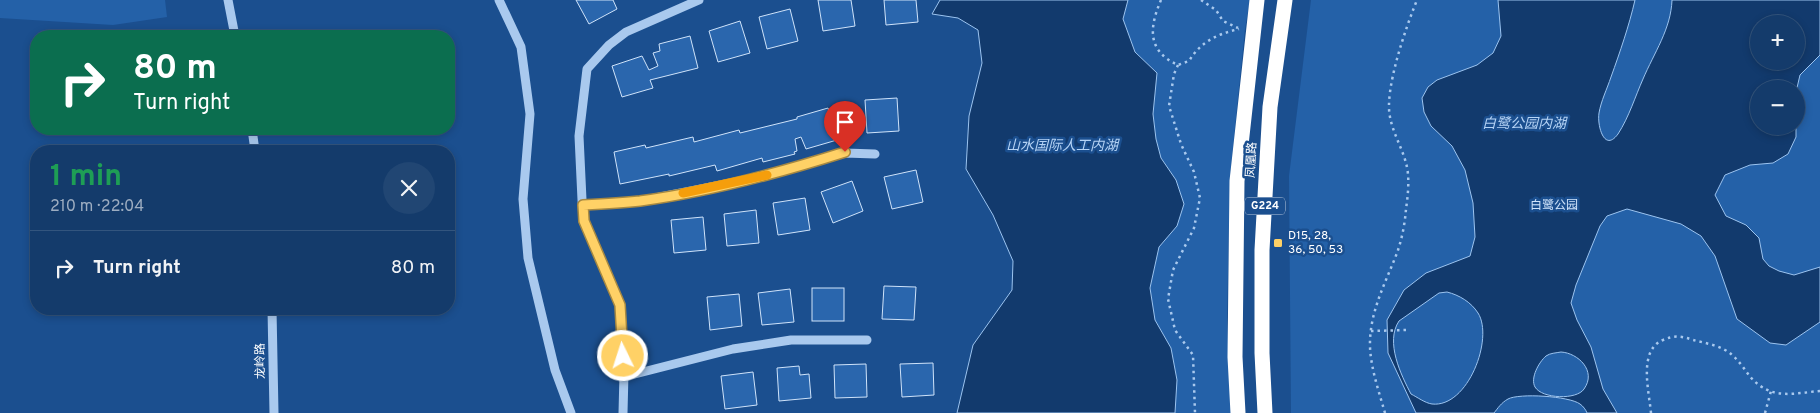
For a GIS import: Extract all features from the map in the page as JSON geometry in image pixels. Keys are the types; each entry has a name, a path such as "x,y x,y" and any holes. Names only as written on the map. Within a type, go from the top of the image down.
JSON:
{"highway":[{"name":"凤凰路","path":"1238,413 1235,356 1238,181 1256,0"},
{"name":"凤凰路","path":"1265,413 1262,353 1262,250 1270,107 1284,0"}],"street":[{"path":"228,0 234,30"},
{"path":"499,0 521,47 530,114 523,199 528,258 555,370 571,413"},
{"path":"623,413 624,377 620,305 584,221 579,136 587,69 609,45 626,32 699,0"},
{"path":"583,205 640,201 700,190 774,173 845,152 875,154"},
{"name":"龙岭路","path":"272,315 274,413"},
{"path":"624,377 734,349 791,340 867,340"}],"path":[{"path":"1161,0 1154,16 1152,31 1155,45 1165,59 1178,65 1189,61 1195,51 1220,34 1240,29 1223,21 1216,10 1201,0"},
{"path":"1386,413 1375,378 1370,348 1371,331 1376,304 1397,252 1406,208 1406,164 1396,140 1389,115 1391,87 1398,55 1417,0"},
{"path":"1178,65 1174,74 1169,106 1181,144 1194,172 1200,198 1194,228 1174,270 1168,299 1175,330 1193,354 1195,413"},
{"path":"1371,331 1407,330"},
{"path":"1650,413 1647,375 1648,358 1655,343 1672,336 1690,339 1731,354 1753,382 1771,391 1781,394 1820,391"},
{"path":"1765,413 1771,391"}],"green space":[{"path":"0,0 165,0 167,17 113,25 0,18"},
{"path":"1128,0 1250,0 1245,29 1230,177 1227,320 1231,413 1175,413 1177,380 1171,348 1155,320 1150,288 1159,247 1177,226 1176,180 1161,158 1156,139 1153,114 1157,73 1135,52 1123,19"},
{"name":"白鹭公园","path":"1311,0 1820,0 1820,413 1291,413 1289,176"}],"water":[{"name":"山水国际人工内湖","path":"940,0 1128,0 1123,19 1135,52 1157,73 1153,114 1156,139 1161,158 1176,180 1184,204 1177,226 1159,247 1150,288 1155,320 1171,348 1177,380 1175,413 957,413 973,345 1012,290 1013,261 993,215 966,169 969,116 982,63 978,30 958,18 932,14"},
{"name":"白鹭公园内湖","path":"1498,0 1635,0 1599,113 1600,130 1605,139 1609,140 1618,134 1629,114 1669,21 1672,0 1820,0 1820,55 1805,70 1800,75 1799,80 1750,80 1750,135 1796,135 1788,154 1773,163 1750,165 1725,175 1715,195 1726,216 1746,225 1759,238 1763,259 1769,266 1794,275 1820,267 1820,322 1786,345 1770,343 1737,319 1715,256 1701,236 1681,224 1627,209 1607,216 1600,226 1576,285 1571,303 1577,320 1591,347 1603,389 1617,413 1587,413 1580,404 1574,401 1555,397 1522,396 1508,399 1494,413 1416,413 1388,353 1387,320 1404,290 1426,273 1470,256 1475,237 1473,203 1465,170 1452,146 1431,126 1424,112 1422,98 1428,87 1437,80 1477,65 1493,53 1501,36","holes":["1447,292 1460,297 1478,313 1482,324 1483,338 1475,369 1467,384 1457,395 1445,402 1432,404 1411,394 1403,378 1394,348 1395,329 1399,321 1439,293","1561,352 1579,359 1587,370 1587,382 1580,393 1560,397 1552,396 1539,391 1535,387 1534,375 1543,359 1548,355"]}],"building":[{"path":"576,0 613,0 617,9 589,24"},
{"path":"818,0 851,0 855,26 823,31"},
{"path":"884,0 916,0 918,22 886,25"},
{"path":"790,9 798,41 767,49 759,17"},
{"path":"740,21 750,53 718,62 709,31"},
{"path":"690,36 698,68 650,80 653,88 622,97 612,66 642,56 649,70 658,66 653,53 660,51 659,44"},
{"path":"897,98 899,131 867,133 865,100"},
{"path":"828,108 837,140 806,149 801,137 795,139 797,151 794,152 795,154 763,162 762,158 717,171 715,165 669,176 669,174 620,184 614,152 645,145 646,148 693,137 694,142 739,130 740,133 797,119 797,117"},
{"path":"916,170 923,202 892,209 884,177"},
{"path":"852,181 863,211 833,223 821,192"},
{"path":"805,198 810,230 778,235 773,203"},
{"path":"756,210 759,243 727,246 724,214"},
{"path":"703,217 706,250 674,253 671,220"},
{"path":"884,286 916,287 914,320 882,319"},
{"path":"812,288 844,288 844,321 812,321"},
{"path":"790,289 794,322 762,325 758,293"},
{"path":"739,294 742,326 710,330 707,297"},
{"path":"933,363 934,395 902,397 900,364"},
{"path":"866,364 867,397 835,398 834,365"},
{"path":"799,366 800,375 809,374 811,398 779,401 777,368"},
{"path":"753,372 757,405 725,409 721,376"}],"slow traffic":[{"path":"683,193 767,175"}],"place":[{"name":"D15, 28, 36, 50, 53","path":"1278,243"}],"route":[{"path":"623,356 620,305 584,221 583,205 640,201 756,178 845,152"}]}
